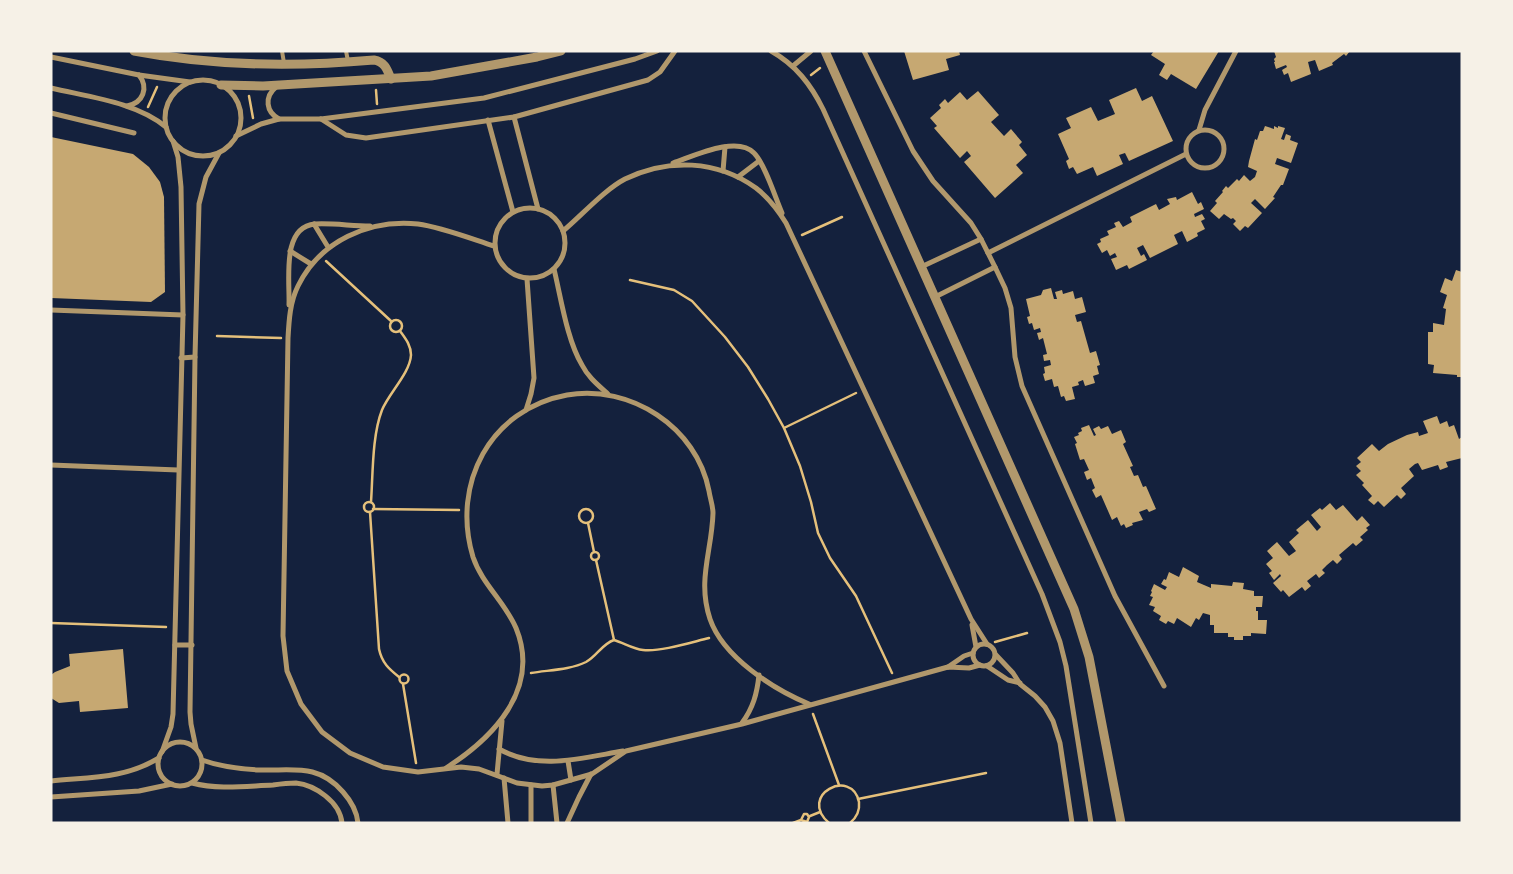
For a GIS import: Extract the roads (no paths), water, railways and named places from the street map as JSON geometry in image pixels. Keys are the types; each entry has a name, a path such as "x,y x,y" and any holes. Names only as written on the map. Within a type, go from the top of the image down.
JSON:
{"street":[{"path":"134,51 158,56 215,62 284,63 374,60 380,61 387,68 390,79"},
{"path":"221,85 279,85 431,76 537,58 561,51"},
{"path":"51,88 126,106 152,116 166,127 179,147 194,155 202,156 219,152 226,148 236,136 254,126 279,119 320,119 484,98 626,62 657,51"},
{"path":"320,119 340,132 359,138 514,117 648,80 660,72 675,51"},
{"path":"772,51 793,66 805,79 823,109 1052,618 1068,674 1092,823"},
{"path":"793,66 810,51"},
{"path":"825,51 1074,609 1089,657 1122,823"},
{"path":"864,51 922,167 966,216 981,239 995,267 1010,303 1014,357 1022,386 1115,596 1164,686"},
{"path":"1199,130 1205,110 1236,51"},
{"path":"51,57 138,75 191,82 206,80 221,85 228,89 238,103 241,120 236,136"},
{"path":"126,106 133,105 142,97 144,85 138,75"},
{"path":"166,127 168,103 178,90 191,82"},
{"path":"279,85 270,92 267,102 271,113 279,119"},
{"path":"51,113 134,133"},
{"path":"514,117 538,209"},
{"path":"488,120 512,212"},
{"path":"1206,129 1218,134 1224,146 1222,158 1213,167 1200,168 1189,160 1186,154 1187,142 1199,130 1206,129"},
{"path":"162,752 173,714 183,315 182,187 174,141"},
{"path":"563,231 624,180 661,166 725,147 735,145 745,147 754,153 760,161 786,223 971,619 987,644 994,648 996,655 1013,673 1020,684 1045,707 1053,721 1060,743 1072,823"},
{"path":"723,170 725,147"},
{"path":"192,783 199,777 202,769 202,760 196,748 190,712 199,204 206,177 219,152"},
{"path":"988,253 1186,154"},
{"path":"738,177 760,161"},
{"path":"661,166 689,164 723,170 757,189 774,205 786,223"},
{"path":"530,208 538,209 553,217 563,231 564,252 554,269 546,275 527,279 518,277 505,268 497,256 494,246 496,233 502,221 512,212 530,208"},
{"path":"494,246 420,224 398,223 376,226 314,224 305,227 297,233 292,241 290,251 288,338 283,636 288,671 301,704 322,732 350,753 383,767 418,772 461,767 480,769 530,785 553,786 592,774 626,751"},
{"path":"314,224 328,247"},
{"path":"289,313 297,287 319,255 328,247 351,234 376,226"},
{"path":"921,267 981,239"},
{"path":"290,251 311,264"},
{"path":"935,297 995,267"},
{"path":"554,269 574,350 588,374 608,394"},
{"path":"526,410 532,394 534,378 527,279"},
{"path":"51,310 183,315"},
{"path":"181,358 195,356"},
{"path":"443,769 465,756 502,721 514,699 522,674 522,651 516,629 505,608 485,582 474,560 468,535 466,510 471,480 483,452 502,428 526,410 552,398 580,393 608,394 640,404 669,422 692,448 707,478 713,511 710,545 704,570 704,595 710,620 718,636 739,660 775,687 810,705"},
{"path":"51,465 178,470"},
{"path":"971,619 976,647"},
{"path":"980,665 974,660 973,653 976,647 981,644 987,644"},
{"path":"175,646 192,645"},
{"path":"948,667 964,656 973,653"},
{"path":"987,666 993,662 996,655"},
{"path":"499,749 512,756 540,762 568,761 626,751 742,724 948,667 969,668 980,665 987,666 1008,680 1020,684"},
{"path":"742,724 751,710 757,693 759,675"},
{"path":"497,774 502,721"},
{"path":"196,748 187,742 175,742 165,747 159,758 159,771 166,781 178,786 192,783 216,788 296,783 316,789 332,801 342,819 342,823"},
{"path":"51,781 118,775 146,766 159,758"},
{"path":"202,760 227,768 259,770 298,769 318,773 335,783 349,798 358,816 358,823"},
{"path":"568,761 571,780"},
{"path":"567,823 579,796 592,774"},
{"path":"504,778 508,823"},
{"path":"51,797 139,791 172,784"},
{"path":"530,785 531,823"},
{"path":"553,786 557,823"}],"lane":[{"path":"282,51 284,63"},
{"path":"346,51 348,61"}]}
